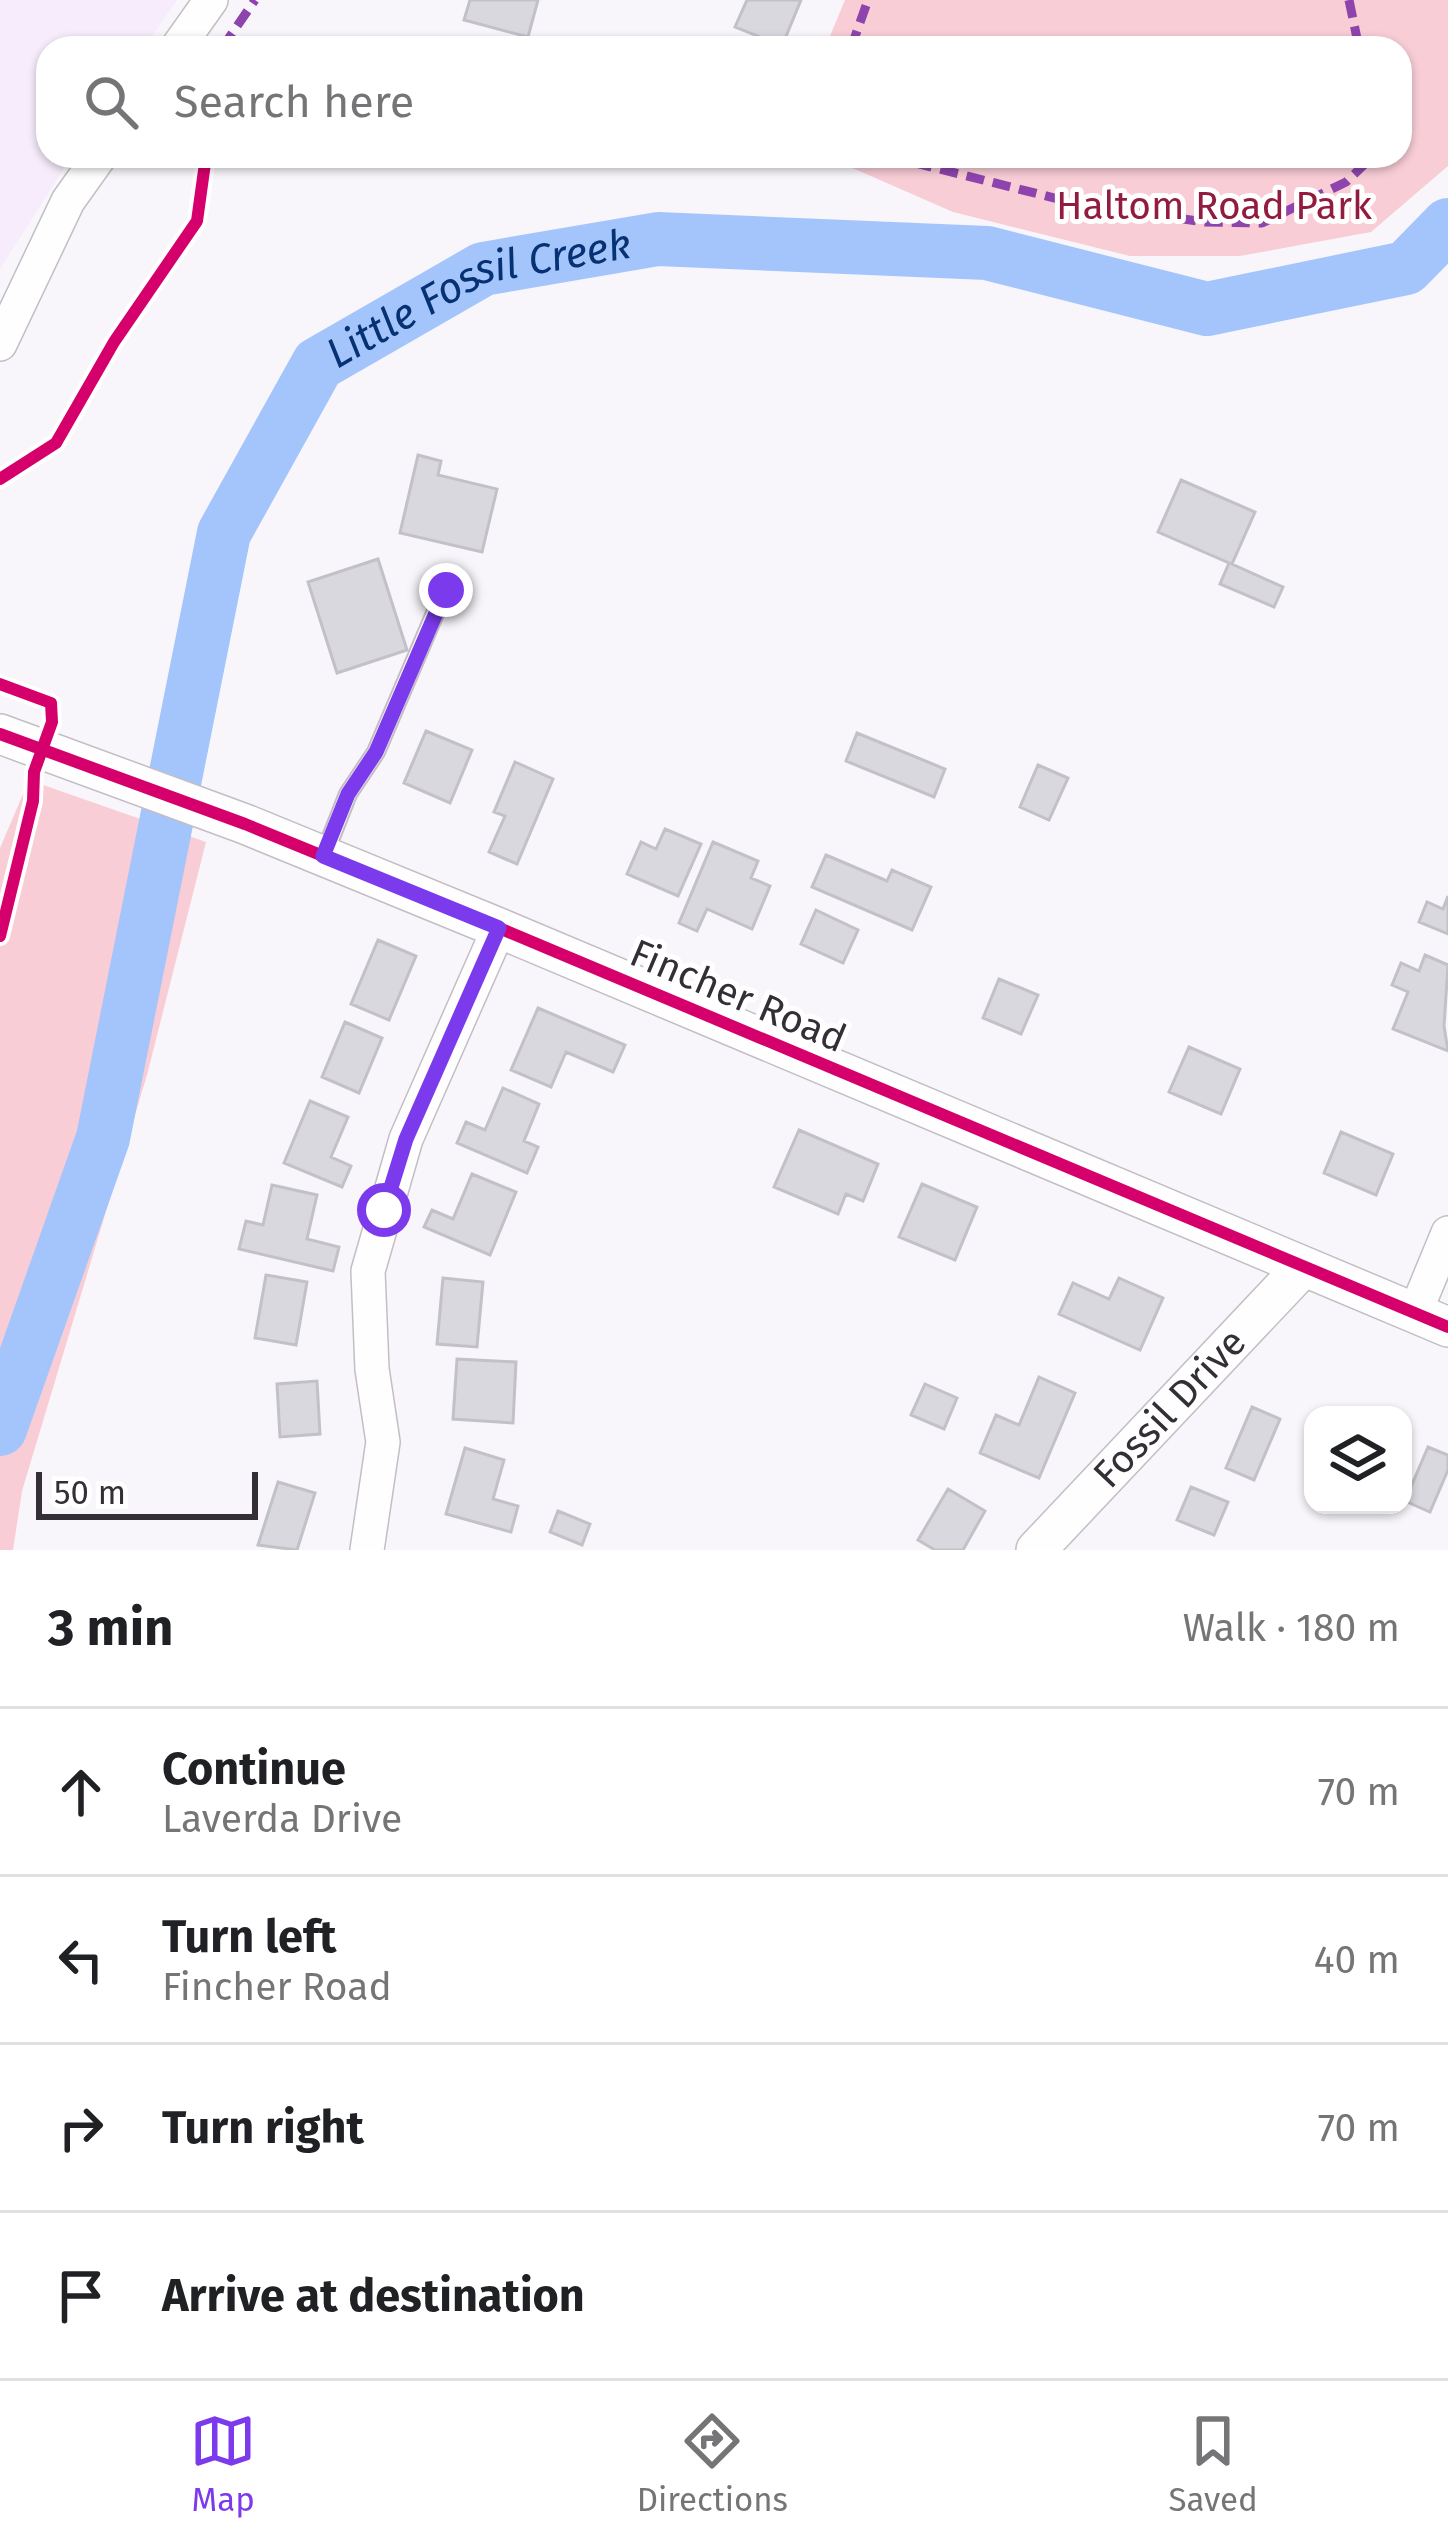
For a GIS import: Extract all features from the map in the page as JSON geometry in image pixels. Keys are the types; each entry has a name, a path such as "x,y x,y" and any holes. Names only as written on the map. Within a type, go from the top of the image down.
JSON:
{"street":[{"path":"186,36 211,0"},
{"path":"0,344 68,201 91,168"},
{"name":"Fincher Road","path":"0,734 245,824 499,928 1431,1320"},
{"path":"367,1550 383,1442 372,1369 368,1271 406,1139 499,928"},
{"path":"1431,1320 1448,1233"},
{"name":"Fossil Drive","path":"1036,1550 1303,1267"}],"lane":[{"path":"323,856 348,794 376,752 446,590"}],"shaded area":[{"path":"0,0 177,0 152,36 36,36 36,168 64,168 0,269"}],"green space":[{"name":"Haltom Road Park","path":"845,0 1448,0 1448,166 1371,232 1240,256 1130,256 953,212 852,168 1412,168 1412,36 830,36"},
{"path":"29,780 206,842 147,1075 22,1491 13,1550 0,1550 0,848"}],"building":[{"path":"470,0 538,0 528,36 464,20"},
{"path":"747,0 801,0 786,36 757,36 735,27"},
{"path":"418,455 441,461 438,475 497,489 482,552 400,533"},
{"path":"1181,480 1255,512 1232,564 1283,587 1274,607 1220,584 1229,563 1158,532"},
{"path":"378,559 407,650 337,673 308,582"},
{"path":"426,731 472,750 450,803 404,783"},
{"path":"857,733 945,769 934,797 846,761"},
{"path":"515,762 553,779 517,864 489,852 505,816 494,812"},
{"path":"1038,765 1068,778 1049,820 1020,807"},
{"path":"665,829 701,844 678,896 627,874 641,842 656,849"},
{"path":"713,842 758,861 751,878 770,886 752,929 707,909 697,931 679,923"},
{"path":"826,855 887,881 892,870 931,887 912,930 812,887"},
{"path":"1448,896 1448,934 1419,922 1427,902 1443,909"},
{"path":"816,910 858,930 843,963 801,944"},
{"path":"378,940 416,956 389,1020 351,1004"},
{"path":"1425,955 1448,965 1444,1026 1448,1051 1393,1029 1408,992 1392,985 1401,963 1419,971"},
{"path":"999,979 1038,995 1021,1034 983,1018"},
{"path":"538,1008 625,1045 613,1072 566,1052 551,1087 511,1070"},
{"path":"345,1022 382,1038 359,1093 322,1077"},
{"path":"1189,1047 1240,1069 1221,1114 1169,1092"},
{"path":"503,1088 539,1104 524,1141 538,1147 527,1173 457,1143 466,1122 485,1130"},
{"path":"310,1101 348,1117 331,1157 351,1166 342,1187 284,1163"},
{"path":"799,1130 878,1164 863,1201 846,1194 838,1214 774,1187"},
{"path":"1341,1132 1393,1154 1376,1195 1324,1173"},
{"path":"472,1174 516,1192 490,1255 424,1227 432,1210 453,1219"},
{"path":"922,1184 977,1207 955,1260 899,1237"},
{"path":"272,1185 317,1195 307,1239 339,1247 333,1271 239,1249 246,1221 263,1225"},
{"path":"266,1275 307,1282 296,1345 255,1338"},
{"path":"443,1278 483,1282 477,1347 437,1344"},
{"path":"1119,1278 1163,1298 1140,1350 1059,1314 1073,1283 1109,1299"},
{"path":"457,1359 516,1362 513,1423 453,1419"},
{"path":"1039,1377 1075,1393 1039,1478 980,1453 996,1415 1019,1425"},
{"path":"317,1381 320,1434 280,1437 277,1384"},
{"path":"925,1384 957,1398 944,1429 911,1415"},
{"path":"1252,1407 1280,1419 1254,1480 1226,1468"},
{"path":"1428,1447 1448,1455 1448,1470 1430,1512 1412,1504 1412,1485"},
{"path":"465,1448 504,1460 493,1499 518,1506 511,1532 446,1514"},
{"path":"278,1482 315,1493 297,1550 258,1545"},
{"path":"1191,1487 1228,1502 1214,1535 1177,1520"},
{"path":"948,1489 985,1511 963,1550 935,1550 918,1540"},
{"path":"558,1511 590,1524 582,1545 550,1532"}],"waterway":[{"name":"Little Fossil Creek","path":"0,1429 103,1138 224,533 318,364 483,269 658,239 987,253 1207,309 1406,268 1448,225"}],"marked path":[{"path":"230,36 255,0"},
{"path":"855,36 868,0"},
{"path":"1349,0 1356,36"},
{"path":"936,168 1078,204 1205,222 1262,223 1346,182 1361,168"}],"cycle path":[{"path":"0,479 56,443 114,342 197,221 204,168"},
{"path":"0,684 51,703 52,722 34,772 33,801 0,936"},
{"path":"0,734 245,824 499,928 1448,1327"}],"route":[{"path":"384,1210 406,1139 499,928 323,856 348,794 376,752 446,590"}]}
